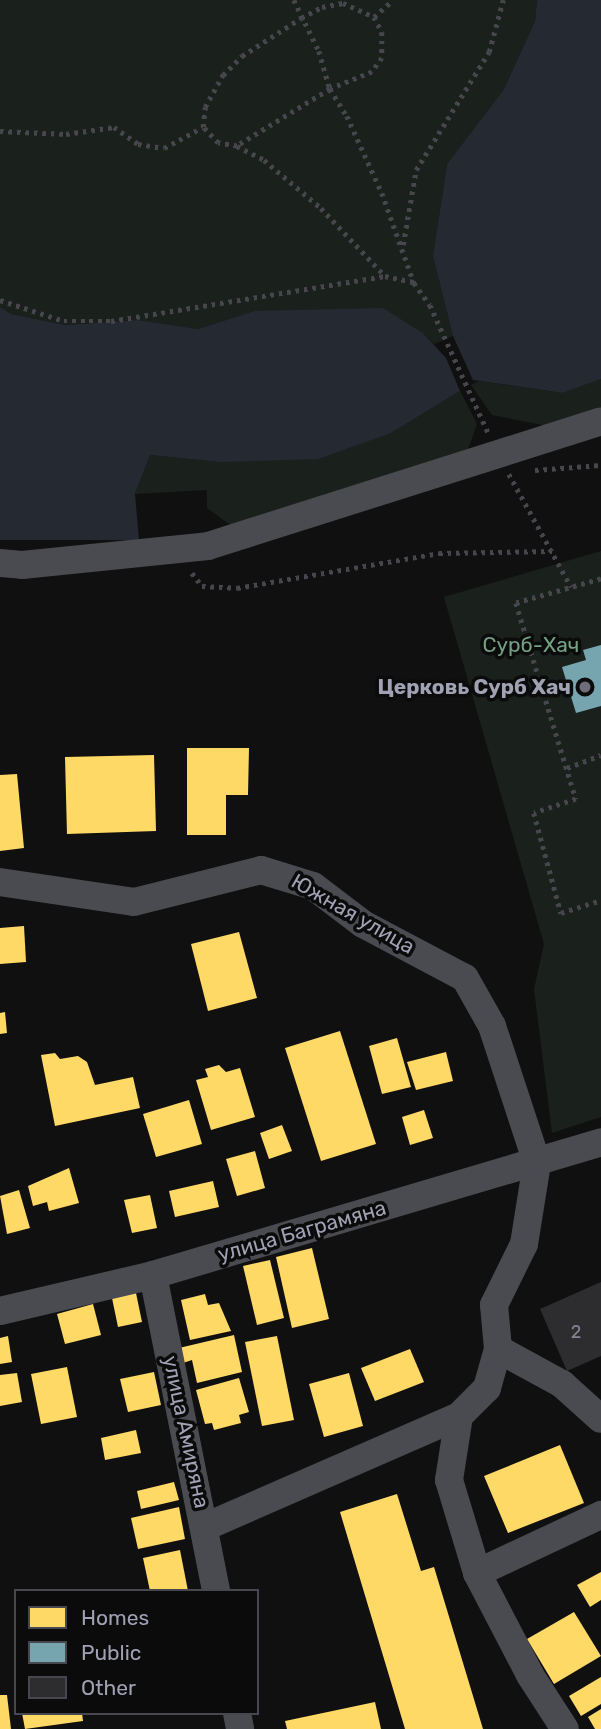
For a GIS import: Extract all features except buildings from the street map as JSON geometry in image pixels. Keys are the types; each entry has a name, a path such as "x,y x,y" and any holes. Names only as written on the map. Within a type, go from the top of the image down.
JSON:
{"street":[{"path":"0,562 22,565 208,546 496,451 601,421"},
{"name":"Южная улица","path":"0,882 134,902 261,870 313,886 363,924 465,978 492,1026 537,1163"},
{"name":"улица Баграмяна","path":"0,1311 153,1275 601,1142"},
{"path":"205,1527 459,1416 487,1388 498,1349 494,1305 524,1244 537,1163"},
{"name":"улица Амиряна","path":"153,1275 216,1589"},
{"path":"498,1349 562,1384 601,1419"},
{"path":"459,1416 449,1480 477,1573 530,1675 565,1729"},
{"path":"477,1573 601,1514"}],"path":[{"path":"294,0 319,51 330,89 352,127 414,283 430,305 496,451 571,587"},
{"path":"374,17 393,0"},
{"path":"402,248 416,170 489,52 503,0"},
{"path":"203,127 205,107 223,75 242,56 301,18 321,7 343,3 374,17 382,32 382,58 372,72 330,89 237,146"},
{"path":"0,131 66,134 114,127 138,144 164,148 203,127"},
{"path":"203,127 218,142 237,146 264,160 321,208 385,276"},
{"path":"0,300 64,321 111,321 385,276 414,283"},
{"path":"173,550 202,586 237,588 439,553 552,551"},
{"path":"601,579 516,603 576,799 534,813 561,914 601,900"},
{"path":"567,768 601,756"}],"green space":[{"path":"0,0 537,0 535,21 504,89 447,164 433,256 453,336 434,344 424,334 311,313 254,311 198,329 138,320 65,325 11,314 0,307"},
{"path":"601,379 601,411 552,427 492,415 471,385 479,381 563,393"},
{"path":"460,391 477,424 466,455 236,529 207,508 207,490 135,494 150,455 219,462 391,433"},
{"name":"Сурб-Хач","path":"601,551 601,1117 552,1133 534,989 544,944 444,597"}],"shaded area":[{"path":"537,0 601,0 601,379 563,393 473,380 453,336 433,256 447,164 504,89 535,21"},
{"path":"0,307 11,314 65,325 138,320 198,329 254,311 383,308 424,334 446,358 460,391 391,433 318,459 219,462 150,455 135,494 139,540 0,540"}],"place":[{"name":"Церковь Сурб Хач","path":"585,687"}]}
